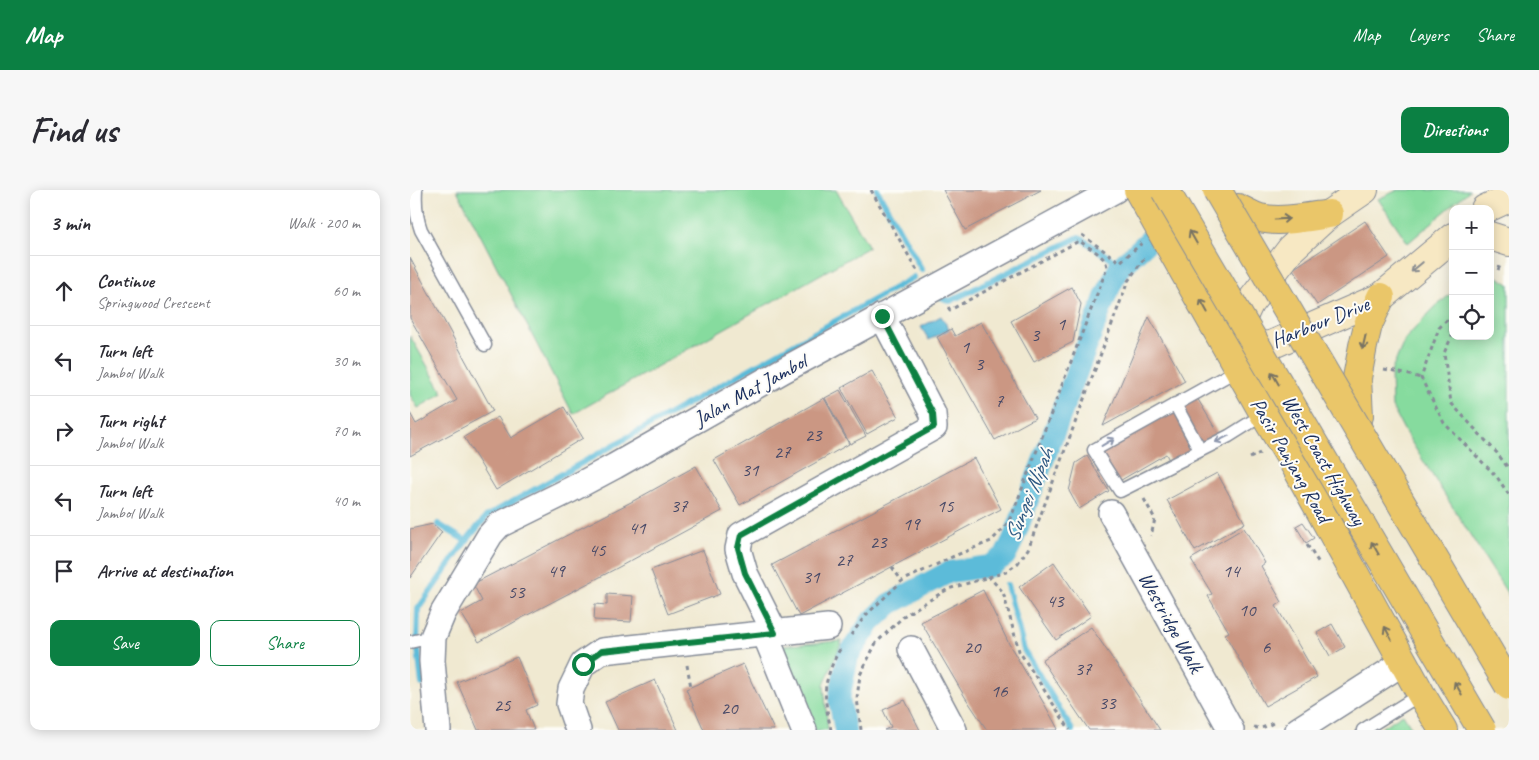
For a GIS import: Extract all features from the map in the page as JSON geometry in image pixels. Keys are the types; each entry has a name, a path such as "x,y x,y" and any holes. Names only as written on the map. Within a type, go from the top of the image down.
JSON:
{"main road":[{"name":"Pasir Panjang Road","path":"1138,190 1443,730"},
{"name":"West Coast Highway","path":"1165,190 1482,730"},
{"name":"West Coast Highway","path":"1217,190 1509,686"},
{"name":"Harbour Drive","path":"1233,358 1249,304 1291,249 1329,214 1364,190"},
{"path":"1494,205 1509,198"},
{"path":"1232,199 1259,218 1300,218 1329,214"},
{"path":"1232,199 1509,670"},
{"path":"1494,237 1509,242"},
{"name":"Harbour Drive","path":"1233,358 1271,345 1381,297 1449,240"},
{"path":"1359,416 1357,378 1362,346 1368,325 1381,297"}],"street":[{"name":"Jalan Mat Jambol","path":"438,730 432,660 422,640 443,614 490,535 499,525 615,466 882,316 1115,190"},
{"path":"804,730 770,633 745,573 738,548 741,535 934,427 933,414 882,316"},
{"name":"Westridge Walk","path":"1111,513 1231,730"},
{"path":"578,730 569,704 570,689 583,664 602,651 770,633 839,638"},
{"path":"911,649 954,730"},
{"path":"1298,730 1404,662"}],"lane":[{"path":"416,190 416,218 421,230 485,345"},
{"path":"1233,358 1175,404 1094,450 1120,491 1229,436 1264,414"},
{"path":"1175,404 1200,450"},
{"path":"1364,730 1421,694"}],"path":[{"path":"870,190 918,272"},
{"path":"1079,232 1120,262 1148,238"},
{"path":"831,730 826,686 836,655 839,638 902,581 991,541 1004,528 1012,515 1107,268 1107,262 1081,242 1077,242 950,310"},
{"path":"1138,266 1154,255"},
{"path":"861,730 857,698 860,675 876,643 905,615 934,597 948,589 1006,572 1018,563 1028,549 1128,281 1142,262"},
{"path":"1421,378 1439,328 1449,318"},
{"path":"1450,340 1444,353 1451,403 1497,453 1509,469"},
{"path":"1384,370 1410,374 1421,378 1444,423 1497,477 1509,495"},
{"path":"1250,458 1261,452"},
{"path":"892,567 902,581"},
{"path":"988,576 1003,592 1018,651 1070,730"},
{"path":"686,658 691,687"}],"green space":[{"path":"457,190 836,190 869,247 573,414"},
{"path":"1398,190 1470,190 1452,205 1449,205 1449,208 1408,243 1378,199"},
{"path":"1494,277 1498,277 1509,284 1509,596 1405,432 1392,407 1391,372 1405,339 1435,307 1449,295 1449,340 1494,340"},
{"path":"410,336 443,393 418,408 410,395"},
{"path":"842,641 824,685 828,730 812,730 777,646"},
{"path":"1403,714 1413,730 1384,730 1382,727"}],"water":[{"path":"941,316 949,329 929,340 921,327"}],"building":[{"path":"943,190 1041,190 965,230"},
{"path":"1365,221 1389,257 1317,305 1293,269"},
{"path":"410,258 493,411 410,456 410,413 416,424 457,400 410,318"},
{"path":"1072,287 1081,304 1073,342 1034,362 1011,321"},
{"path":"1149,317 1185,381 1103,426"},
{"path":"981,322 1035,418 995,440 937,337 951,329 955,336"},
{"path":"872,371 898,417 867,434 841,388"},
{"path":"840,390 866,436 850,444 825,398"},
{"path":"1193,391 1219,435 1170,462 1166,454 1116,483 1095,447"},
{"path":"824,398 849,444 740,505 714,460"},
{"path":"564,407 583,438 496,490 464,437 498,417 511,438"},
{"path":"1087,456 1109,491 1079,509 1069,491 1076,463"},
{"path":"974,458 1001,509 799,616 772,565"},
{"path":"696,466 722,511 479,642 461,613 482,601 473,584 635,500"},
{"path":"1217,473 1245,523 1195,551 1167,500"},
{"path":"1303,522 1314,538 1306,543 1296,526"},
{"path":"433,524 442,532 410,578 410,529"},
{"path":"1244,528 1265,563 1261,566 1282,602 1276,606 1317,677 1265,706 1225,634 1229,632 1208,596 1212,594 1191,559"},
{"path":"703,550 720,594 668,614 651,570"},
{"path":"1054,562 1091,616 1056,640 1019,587"},
{"path":"983,590 1009,644 1046,707 1057,730 987,730 965,697 921,622"},
{"path":"607,594 633,596 631,622 594,620 595,604 607,605"},
{"path":"1332,624 1345,647 1330,656 1317,633"},
{"path":"1091,627 1160,730 1089,730 1053,677 1042,660"},
{"path":"517,657 537,705 526,710 534,730 478,730 457,682"},
{"path":"743,664 774,730 704,730 686,689"},
{"path":"655,680 678,730 618,730 605,702"},
{"path":"905,700 920,730 884,730 891,727 883,710"}],"waterway":[{"name":"Sungei Nipah","path":"877,190 922,270"},
{"name":"Sungei Nipah","path":"845,730 839,699 848,656 870,623 890,604 949,572 990,566 1005,556 1013,540 1106,295 1119,268 1156,234"},
{"name":"Sungei Nipah","path":"941,297 950,301 1079,237 1117,263 1119,268"},
{"path":"422,684 417,641 418,609 466,541 487,516 914,277"},
{"path":"438,524 466,541"},
{"path":"1007,585 1024,650 1072,730"}],"route":[{"path":"583,664 602,651 775,633 745,573 738,548 741,535 934,427 933,414 882,316"}]}
